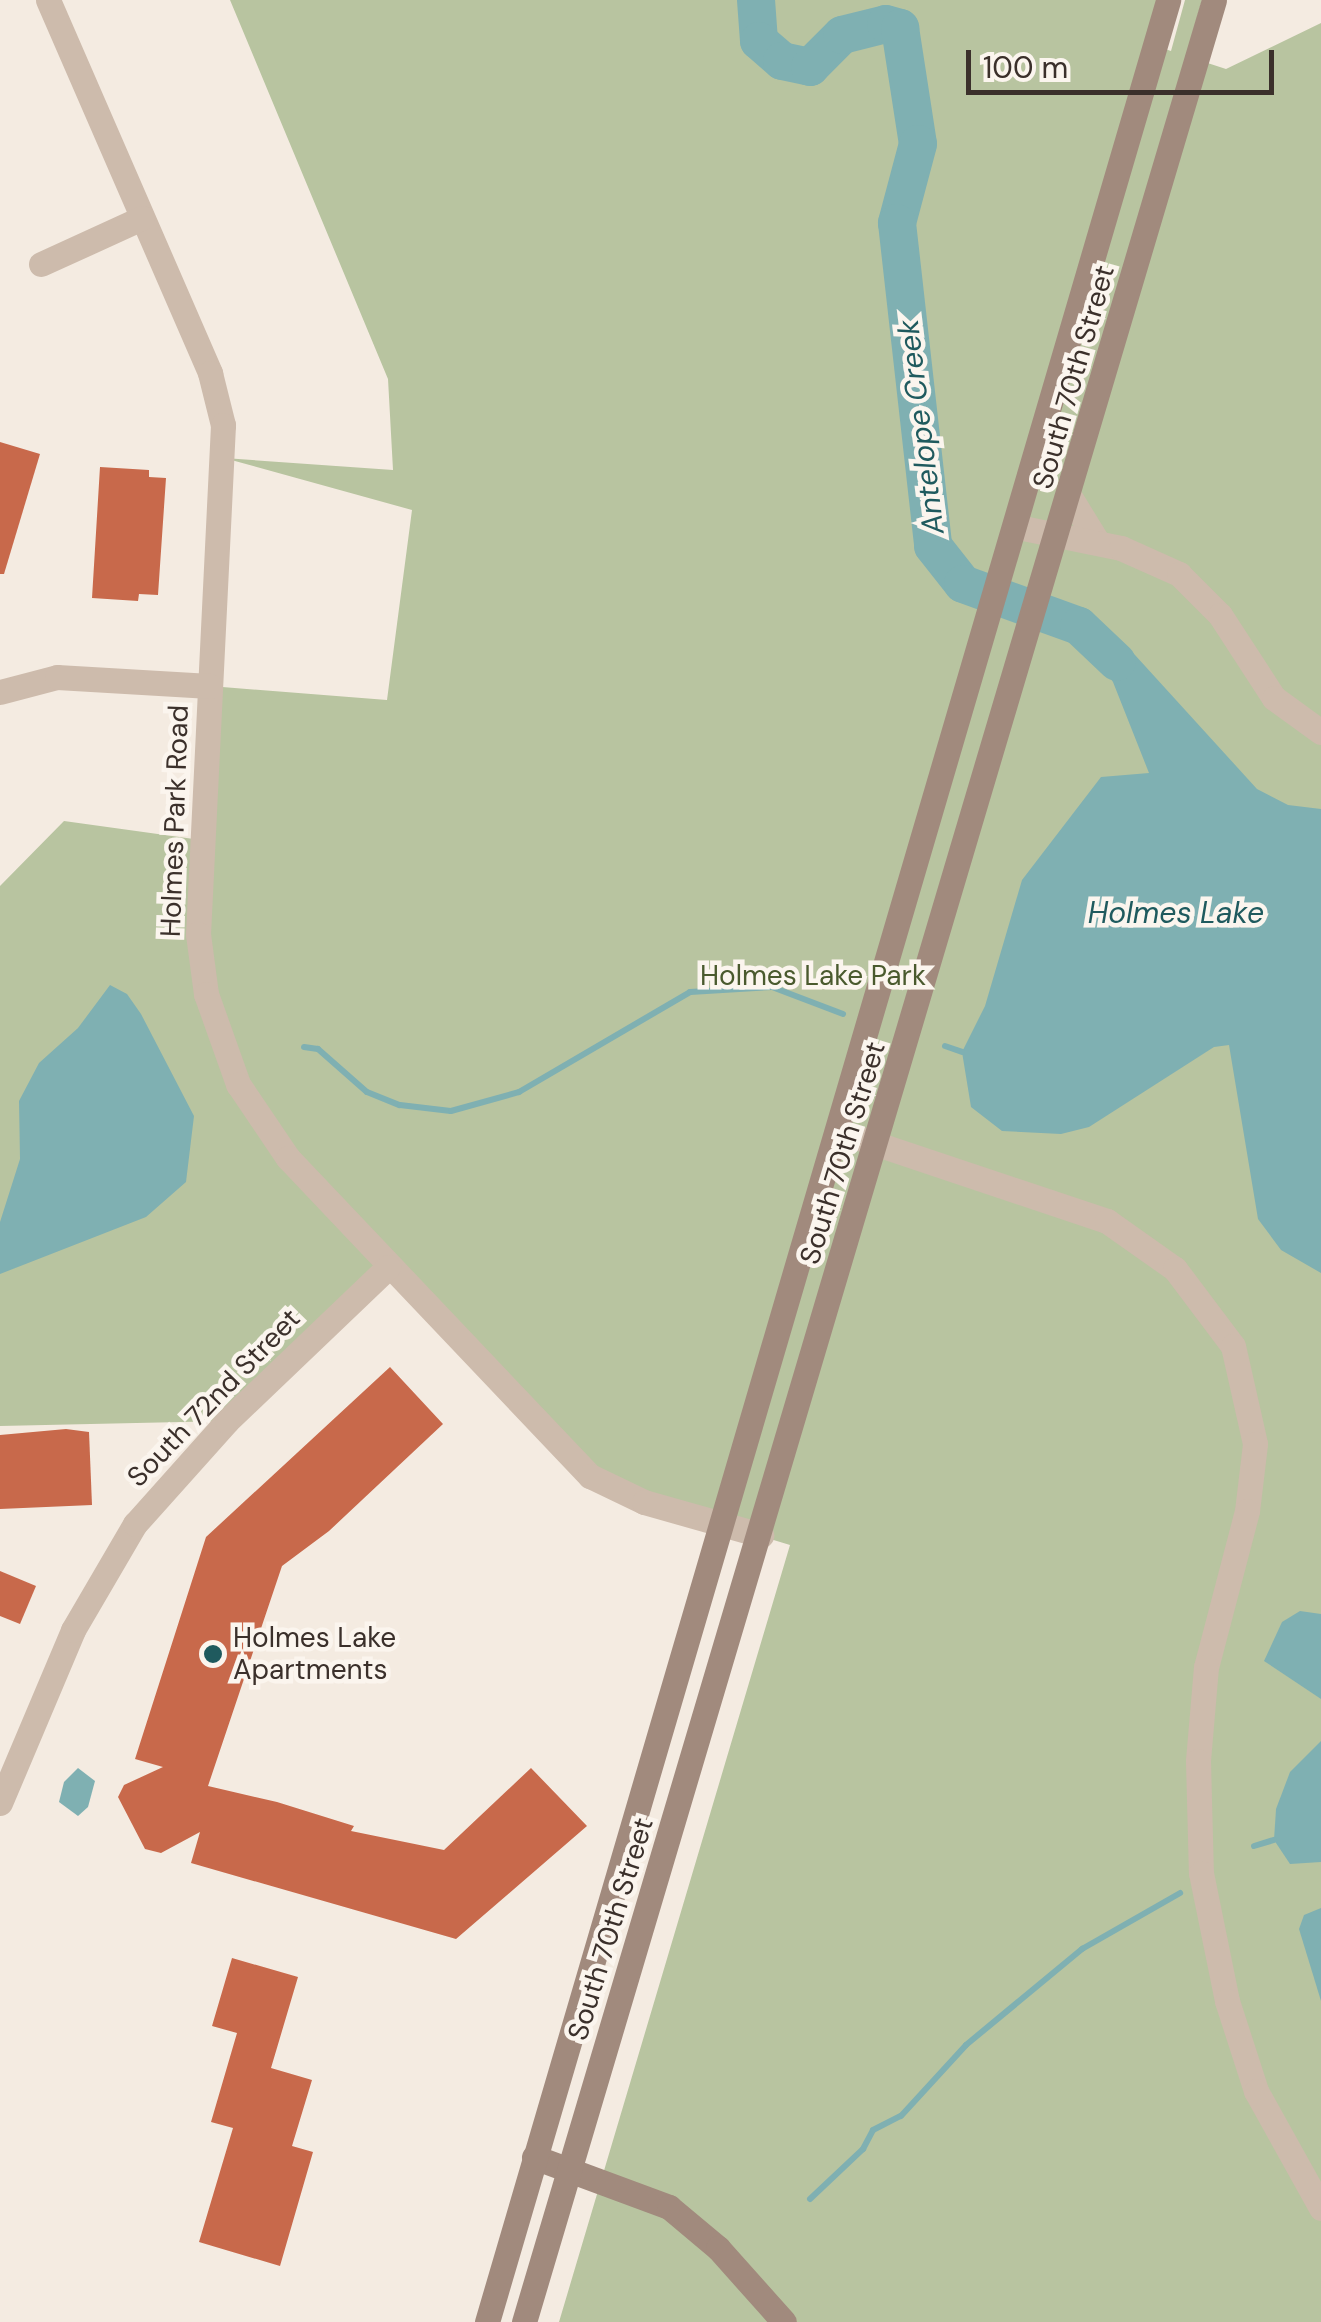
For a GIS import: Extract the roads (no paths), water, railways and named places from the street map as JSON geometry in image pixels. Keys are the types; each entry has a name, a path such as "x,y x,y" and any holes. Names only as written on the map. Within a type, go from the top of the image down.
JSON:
{"main road":[{"name":"South 70th Street","path":"487,2322 1018,527 1168,0"},
{"name":"South 70th Street","path":"524,2322 1029,641 1214,0"},
{"path":"534,2156 649,2196 688,2221 784,2322"}],"street":[{"name":"Holmes Park Road","path":"48,0 210,373 223,425 198,934 218,1037 261,1122 388,1267 590,1476 632,1498 761,1535"},
{"path":"41,264 142,218"},
{"path":"1070,498 1097,541"},
{"path":"1018,527 1058,539 1097,541 1158,562 1192,584 1274,698 1321,732"},
{"path":"0,692 57,677 210,686"},
{"path":"838,1131 1106,1220 1175,1269 1233,1346 1256,1444 1247,1512 1206,1667 1198,1779 1201,1873 1226,2001 1256,2091 1321,2208"},
{"name":"South 72nd Street","path":"0,1803 73,1630 135,1524 215,1432 388,1267"}],"water":[{"name":"Holmes Lake","path":"1088,623 1111,632 1135,655 1257,789 1288,805 1321,809 1321,1273 1281,1250 1258,1219 1229,1045 1214,1047 1089,1127 1061,1134 1002,1131 971,1107 962,1052 985,1006 1022,880 1101,777 1149,773 1113,682 1081,639 1079,626"},
{"path":"110,985 127,994 141,1014 194,1116 186,1182 146,1217 0,1274 0,1222 20,1159 19,1101 39,1063 78,1028"},
{"path":"1300,1611 1321,1614 1321,1699 1264,1661 1282,1622"},
{"path":"1321,1741 1321,1862 1290,1864 1274,1840 1276,1809 1290,1772"},
{"path":"78,1768 95,1781 88,1807 78,1816 59,1802 64,1782"},
{"path":"1321,1908 1321,2001 1299,1929 1304,1915"}],"waterway":[{"name":"Antelope Creek","path":"756,0 759,41 782,61 810,67 842,35 886,24 900,28 918,144 897,223 933,546 963,584 1079,626 1117,662"},
{"path":"304,1047 318,1049 367,1092 400,1105 451,1111 519,1092 690,992 772,987 843,1014"},
{"path":"945,1046 962,1052"},
{"path":"1254,1846 1274,1840"},
{"path":"810,2199 863,2149 873,2130 901,2116 966,2045 1082,1949 1180,1893"}],"place":[{"name":"Holmes Lake Apartments","path":"213,1654"}],"park label":[{"name":"Holmes Lake Park","path":"813,976"}]}
